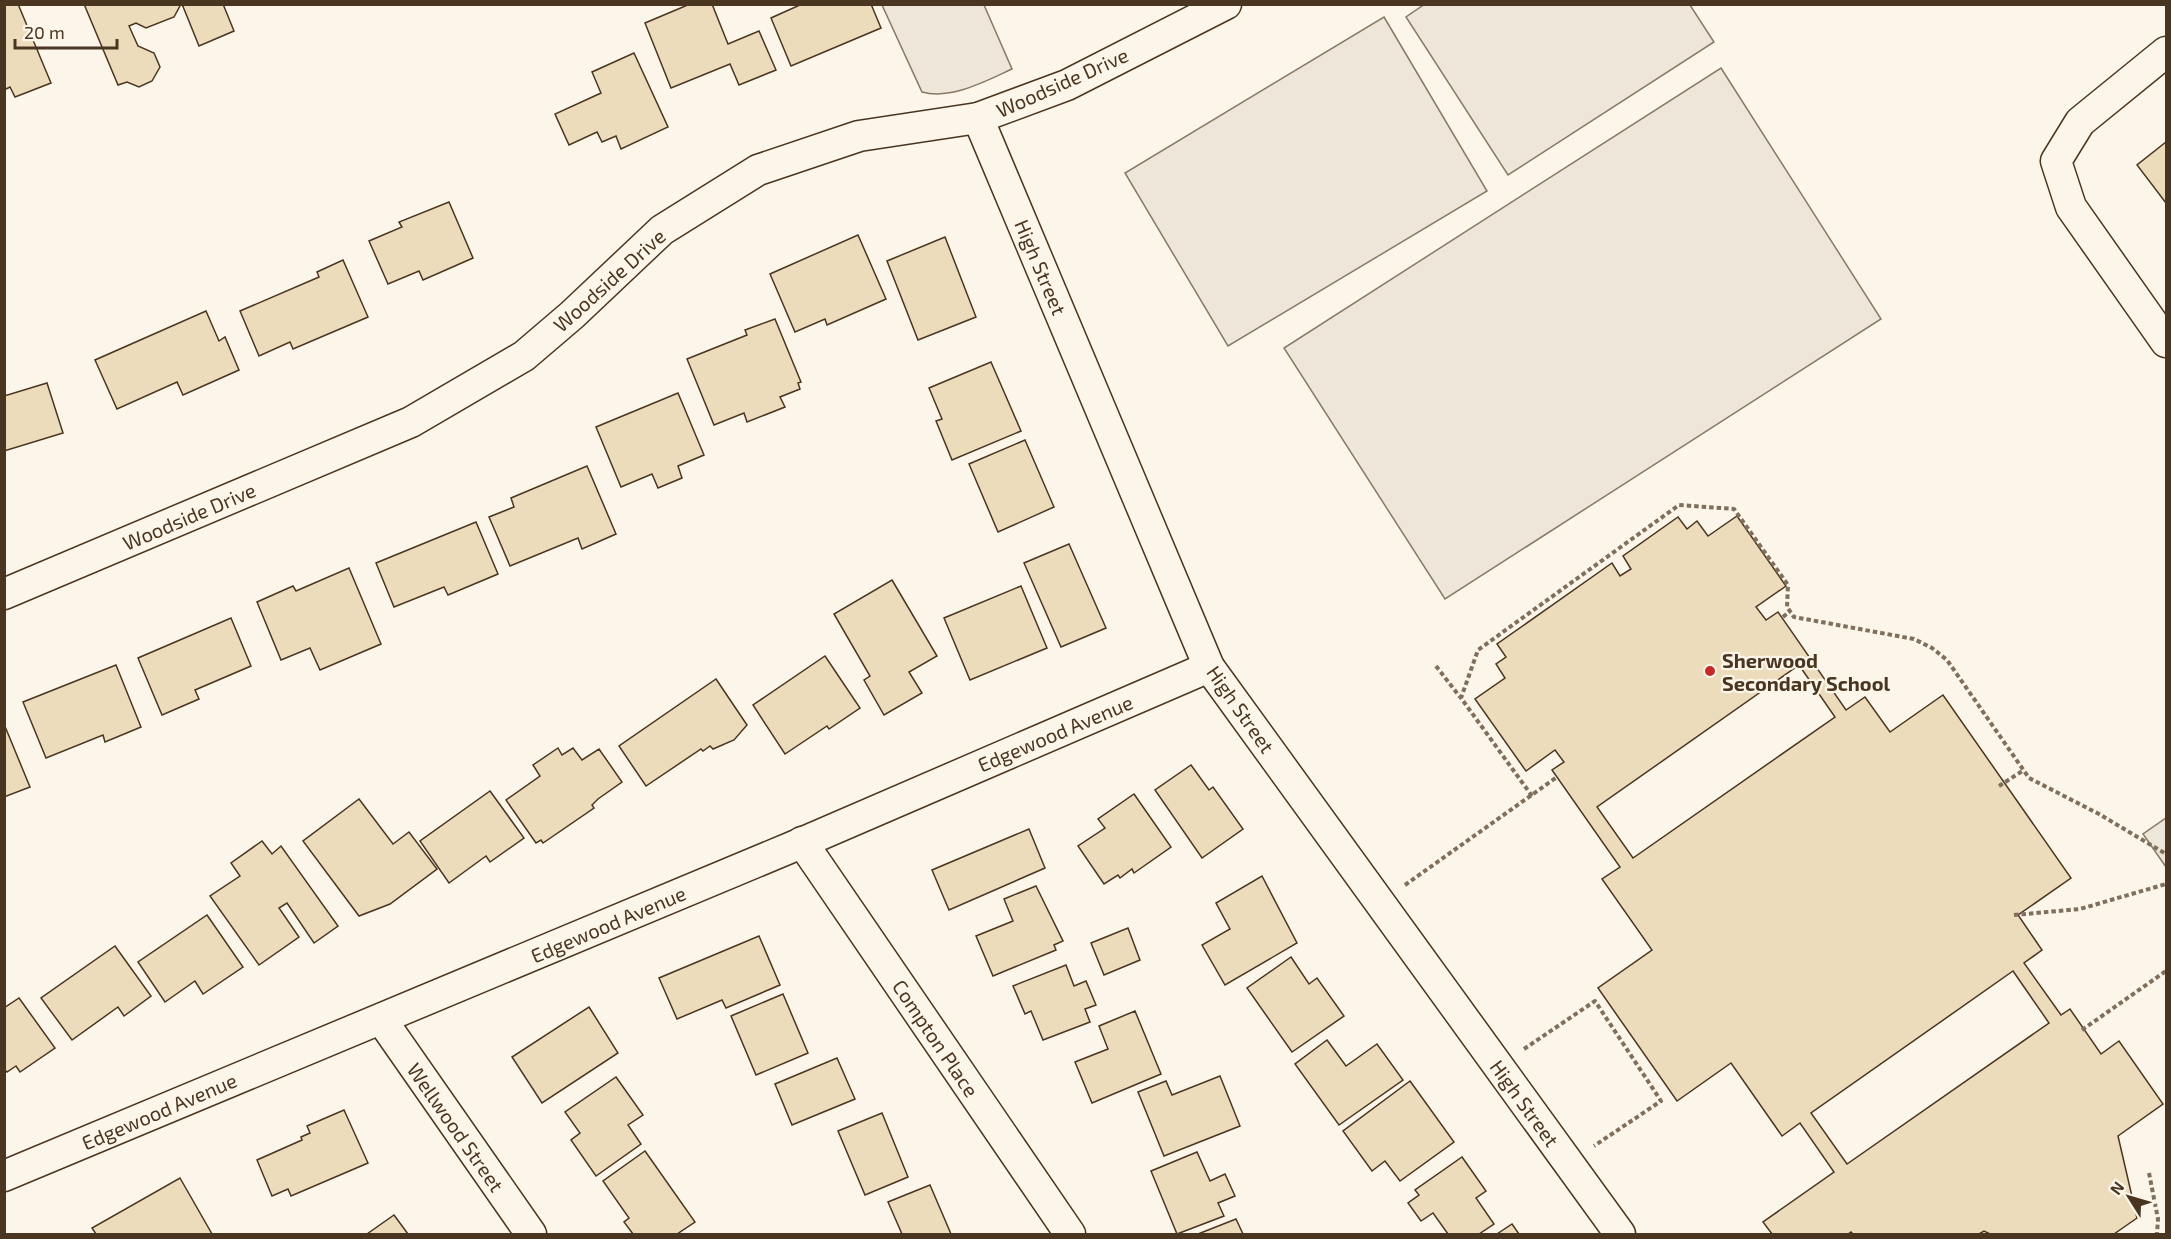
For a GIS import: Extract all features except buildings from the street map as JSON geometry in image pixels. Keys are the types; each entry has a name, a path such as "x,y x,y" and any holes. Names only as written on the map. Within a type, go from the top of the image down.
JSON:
{"street":[{"name":"Woodside Drive","path":"4,594 411,422 524,356 572,315 662,230 758,170 859,136 978,118 1066,85 1226,4"},
{"path":"2166,52 2080,122 2056,161 2071,207 2166,342"},
{"name":"High Street","path":"978,118 1209,667 1620,1234"},
{"name":"Edgewood Avenue","path":"4,1176 802,842 1209,667"},
{"name":"Compton Place","path":"802,842 1070,1234"},
{"name":"Wellwood Street","path":"381,1019 531,1234"}],"path":[{"path":"1461,698 1478,650 1679,506 1734,509 1788,585 1787,607 1794,617 1914,639 1932,648 1947,660 2029,777 2099,814 2166,854"},
{"path":"1783,617 1790,611"},
{"path":"1436,666 1532,796"},
{"path":"1999,786 2024,770"},
{"path":"1380,903 1557,777"},
{"path":"2014,915 2080,909 2166,884"},
{"path":"2082,1029 2166,971"},
{"path":"1498,1067 1595,1001 1661,1101 1568,1163"},
{"path":"2149,1173 2158,1219 2157,1234"}],"shaded area":[{"path":"1425,4 1690,5 1714,42 1508,175 1406,17"},
{"path":"882,5 984,5 1012,69 968,88 945,93 922,92"},
{"path":"1384,17 1487,191 1228,346 1125,173"},
{"path":"1721,68 1881,319 1445,599 1284,348"},
{"path":"2166,818 2166,867 2143,834"}],"place":[{"name":"Sherwood Secondary School","path":"1710,671"}]}
